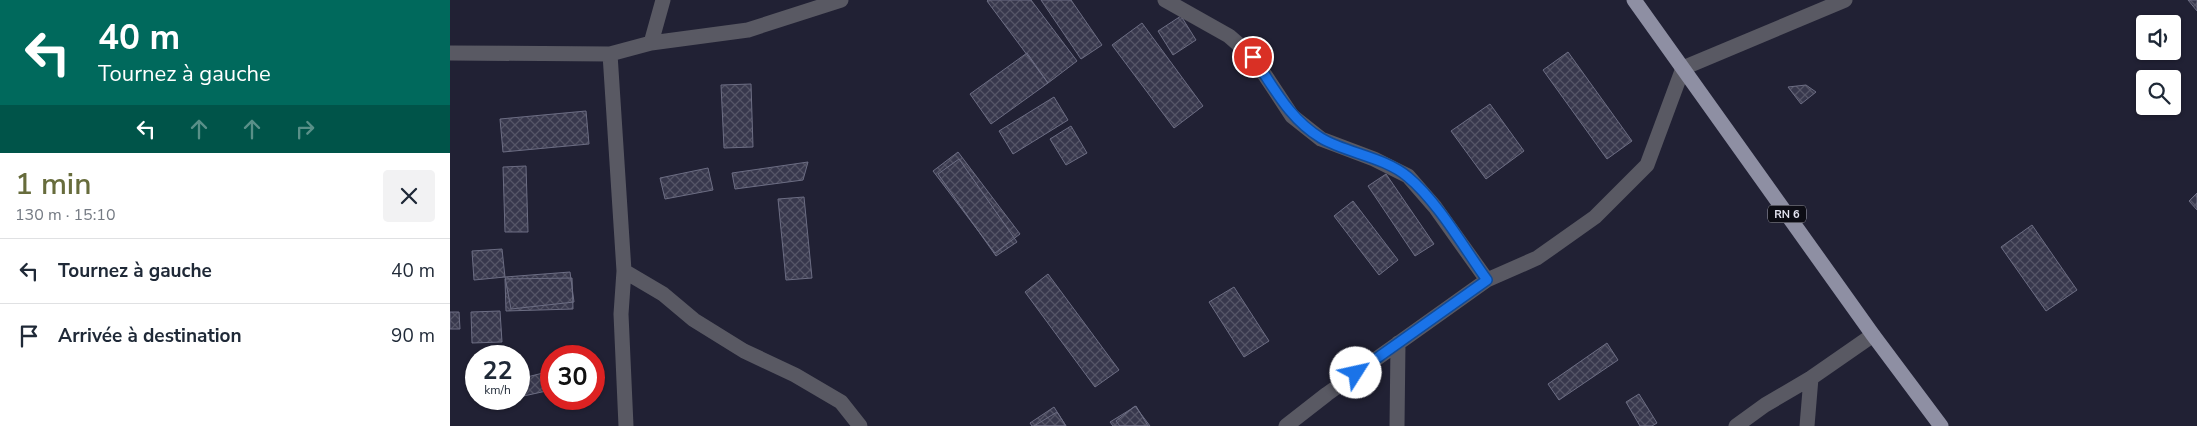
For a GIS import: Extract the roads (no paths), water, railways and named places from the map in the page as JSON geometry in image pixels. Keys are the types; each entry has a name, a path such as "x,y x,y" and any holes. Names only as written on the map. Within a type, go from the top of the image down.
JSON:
{"main road":[{"name":"RN 6","path":"1634,0 1873,335 1941,426"}],"street":[{"path":"651,43 663,0"},
{"path":"450,53 610,54 651,43 748,30 841,0"},
{"path":"1165,0 1228,36 1253,57 1292,116 1321,139 1374,159 1408,176 1435,207 1487,280"},
{"path":"1286,426 1327,394 1487,280 1537,258 1595,217 1647,165 1683,68 1845,0"},
{"path":"610,54 624,271 621,314 626,426"},
{"path":"624,271 663,294 694,320 744,351 795,375 840,402 860,426"},
{"path":"1736,426 1765,405 1811,378 1873,335"},
{"path":"1397,426 1398,343"},
{"path":"1807,426 1811,378"}]}
